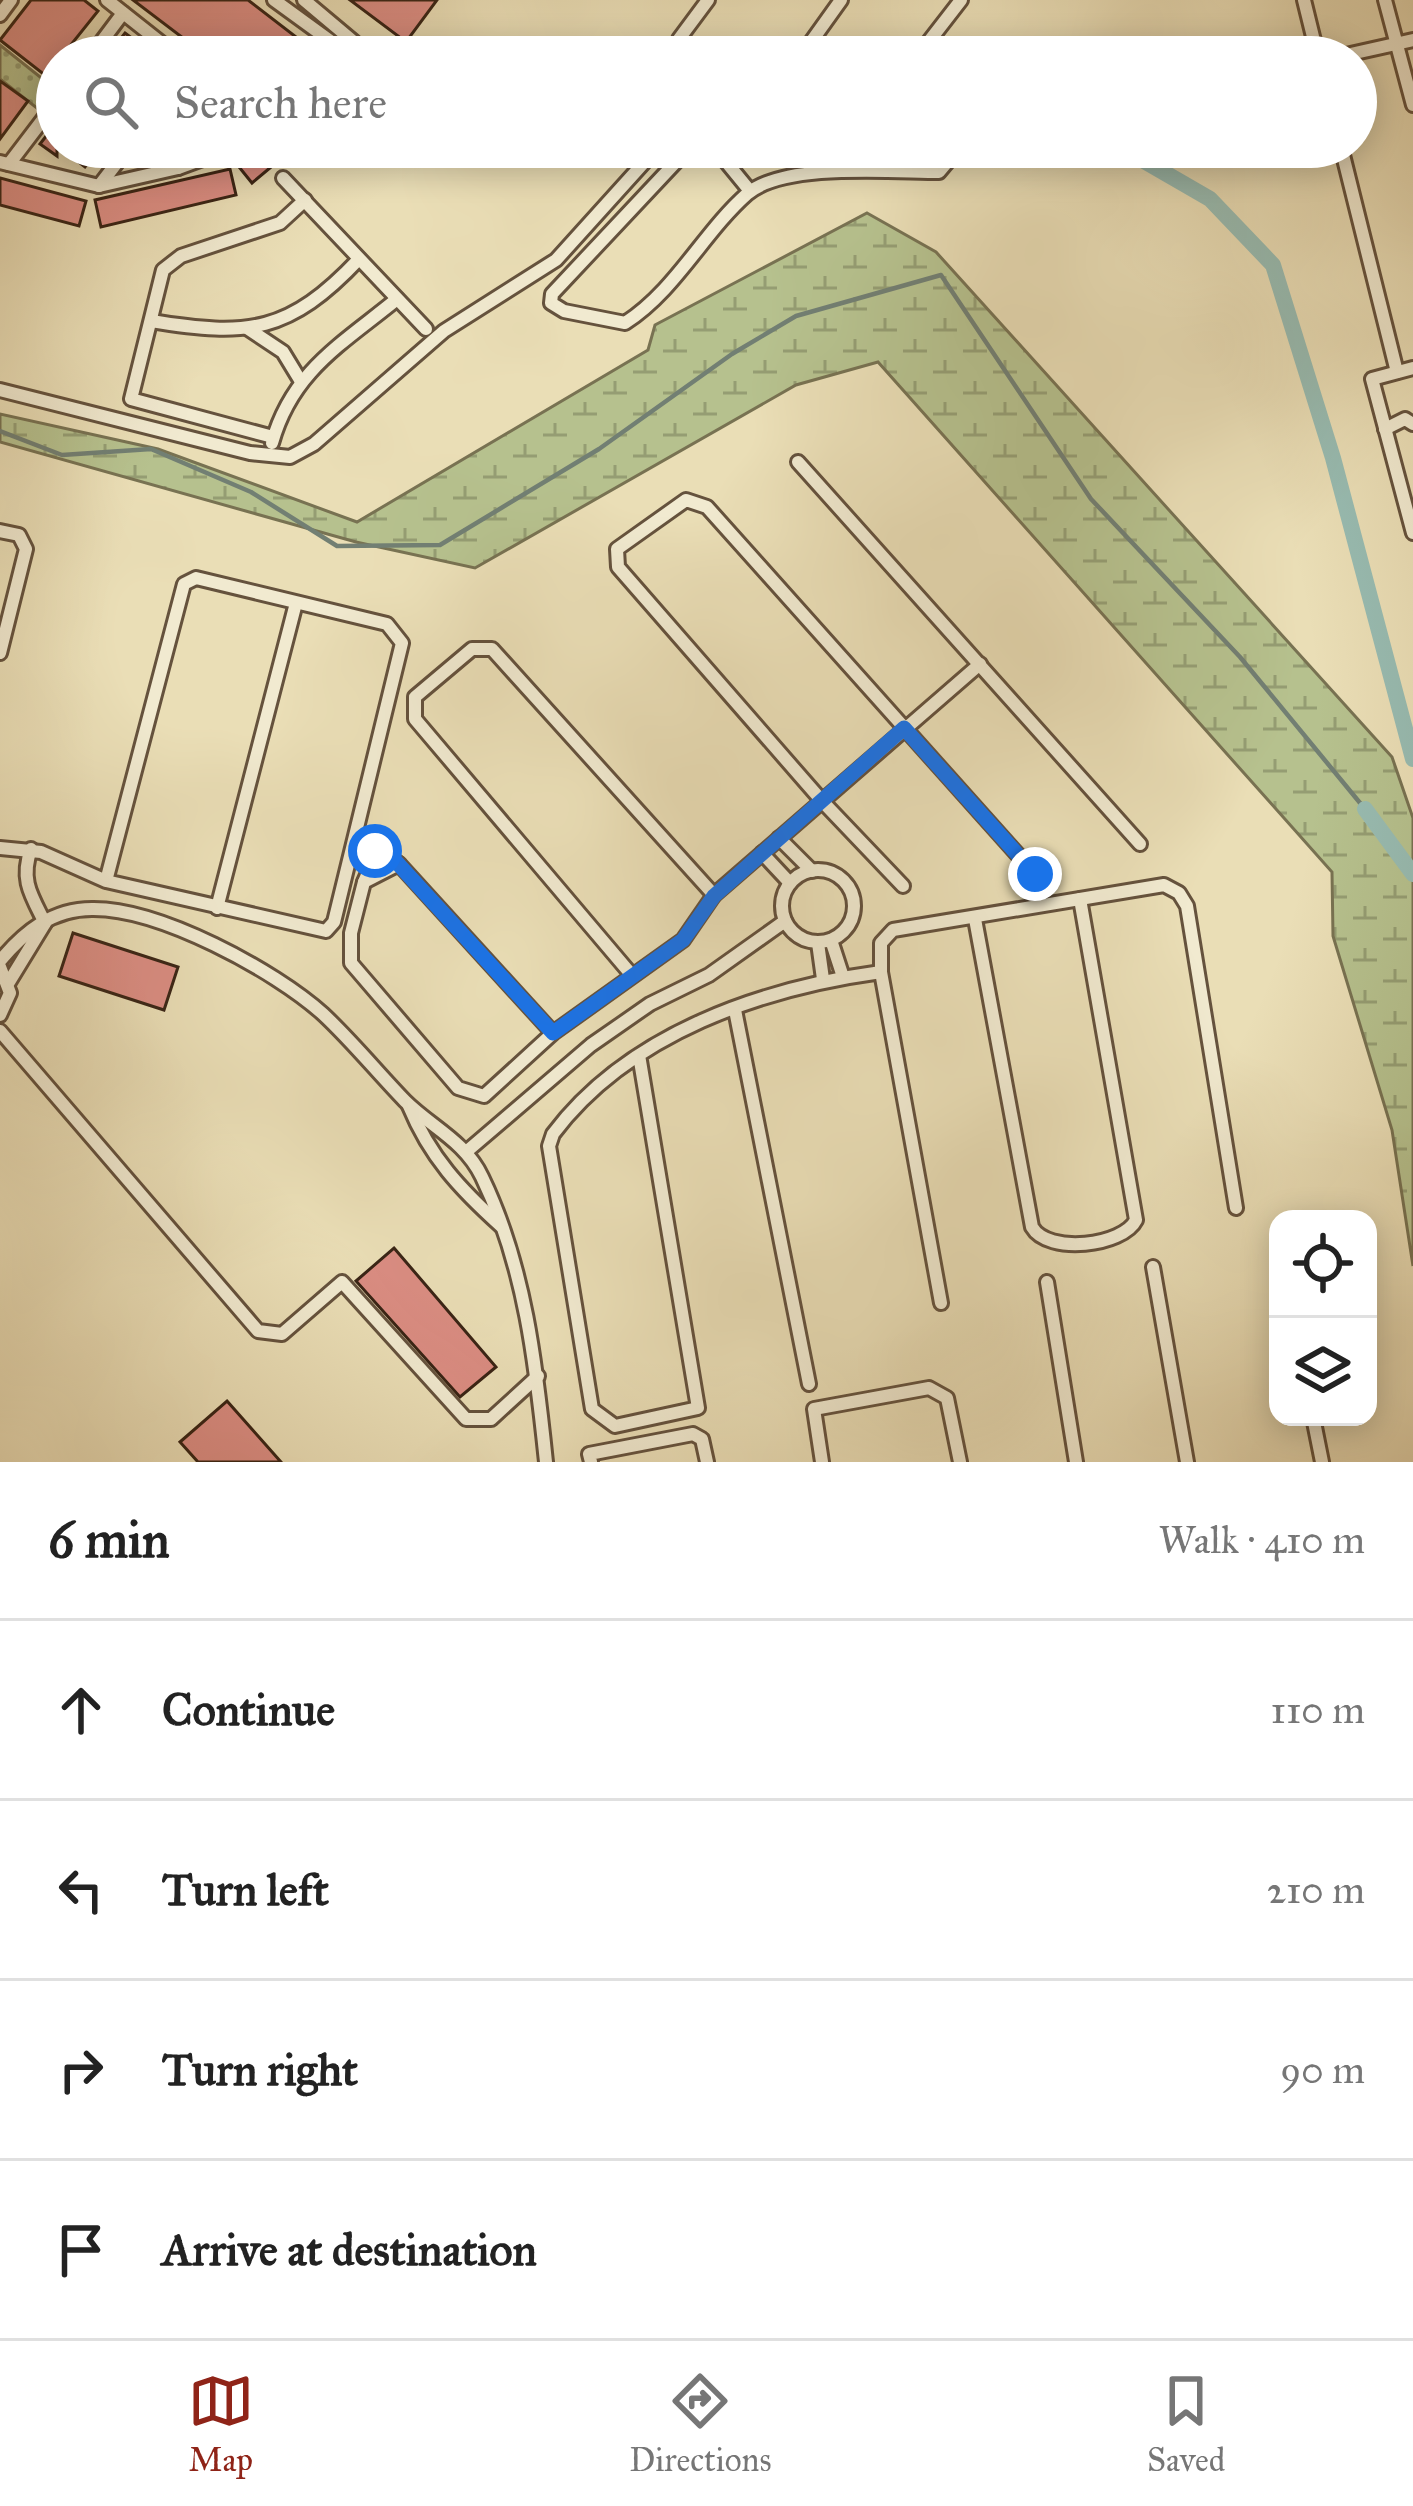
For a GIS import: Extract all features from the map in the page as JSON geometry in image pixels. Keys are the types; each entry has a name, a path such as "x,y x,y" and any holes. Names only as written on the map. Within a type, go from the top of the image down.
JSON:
{"street":[{"path":"0,15 11,0"},
{"path":"106,0 152,36"},
{"path":"274,0 324,36"},
{"path":"304,0 346,36"},
{"path":"321,14 332,0"},
{"path":"681,36 708,0"},
{"path":"815,36 841,0"},
{"path":"933,36 961,0"},
{"path":"1304,0 1313,36"},
{"path":"1385,0 1413,105"},
{"path":"107,36 123,14"},
{"path":"1377,48 1413,40"},
{"path":"36,126 5,163 99,186 178,168"},
{"path":"99,186 113,168"},
{"path":"0,390 268,457 290,457 314,444 444,332 540,273 638,168"},
{"path":"670,168 552,295 551,303 564,311 625,323 656,298 750,191 826,171 939,172 942,168"},
{"path":"731,168 750,191"},
{"path":"1346,168 1397,372"},
{"path":"283,178 426,329"},
{"path":"274,437 130,399 159,278 170,263 248,238 280,223 305,200"},
{"path":"151,321 223,331 247,328 311,306 359,259"},
{"path":"268,457 300,380 398,298"},
{"path":"247,328 283,352 300,380"},
{"path":"1413,368 1372,379 1413,532"},
{"path":"1385,429 1405,419 1413,424"},
{"path":"798,462 1140,844"},
{"path":"903,886 822,801 618,567 617,549 686,500 699,500 1035,874"},
{"path":"0,531 19,535 26,549 0,653"},
{"path":"0,848 31,850 106,880 326,931 334,922 401,637 387,624 196,578 184,584 106,880"},
{"path":"217,908 296,603"},
{"path":"630,973 415,719 415,698 472,649 492,649 714,896"},
{"path":"553,1033 399,864 378,849 351,933 351,963 463,1091 477,1097 492,1092 553,1033 630,973 683,940 714,896 980,664"},
{"path":"778,838 812,871"},
{"path":"31,850 24,870 26,886 45,923"},
{"path":"762,853 790,883"},
{"path":"364,882 399,864"},
{"path":"812,871 835,874 851,892 849,926 824,941 798,937 784,921 782,901 790,883 812,871"},
{"path":"941,1303 881,972 881,943 888,932 1163,885 1184,898 1235,1208"},
{"path":"974,920 1032,1227 1052,1245 1081,1242 1127,1232 1136,1216 1080,899"},
{"path":"9,982 0,964 32,926 94,908 163,925 240,959 322,1013 409,1105 466,1152 503,1228 522,1289 538,1376 546,1462"},
{"path":"466,1152 591,1045 650,1004 709,975 784,921"},
{"path":"0,1015 8,1004 9,982 45,923"},
{"path":"824,941 843,977"},
{"path":"823,979 824,941"},
{"path":"639,1055 698,1408 615,1426 592,1409 549,1147 559,1126 639,1055 687,1028 823,979 881,972"},
{"path":"735,1010 808,1384"},
{"path":"0,1030 258,1331 282,1334 342,1282 466,1419 491,1419 538,1376"},
{"path":"409,1105 426,1147 461,1190 503,1228"},
{"path":"1153,1267 1187,1462"},
{"path":"1047,1282 1076,1462"},
{"path":"822,1462 814,1409 929,1388 947,1398 960,1462"},
{"path":"676,1413 679,1436"},
{"path":"615,1426 617,1449"},
{"path":"1315,1426 1322,1462"},
{"path":"591,1462 589,1454 700,1436 707,1462"}],"green space":[{"path":"0,45 36,74 36,107 0,79"},
{"path":"867,213 936,252 1392,757 1413,818 1413,1266 1392,1130 1333,936 1332,872 878,362 796,385 475,568 356,542 0,442 0,414 158,449 357,522 648,350 655,325"}],"building":[{"path":"31,0 84,0 98,11 78,36 36,36 36,68 0,40"},
{"path":"133,0 248,0 295,36 180,36"},
{"path":"350,0 437,0 410,36 398,36"},
{"path":"0,81 28,101 0,139"},
{"path":"240,168 270,168 252,183"},
{"path":"230,169 236,195 101,227 95,200"},
{"path":"0,178 86,201 79,226 0,205"},
{"path":"73,933 178,967 164,1010 59,976"},
{"path":"394,1248 496,1367 460,1397 356,1281"},
{"path":"227,1401 281,1462 198,1462 180,1442"}],"waterway":[{"path":"1156,168 1210,199 1273,265 1333,458 1413,759"},
{"path":"0,431 62,455 151,449 251,492 337,546 440,545 599,449 732,354 796,316 941,275 1091,499 1240,657 1365,809"},
{"path":"1365,809 1413,874"}],"route":[{"path":"375,851 390,855 553,1033 630,973 683,940 714,896 904,728 1035,874"}]}
